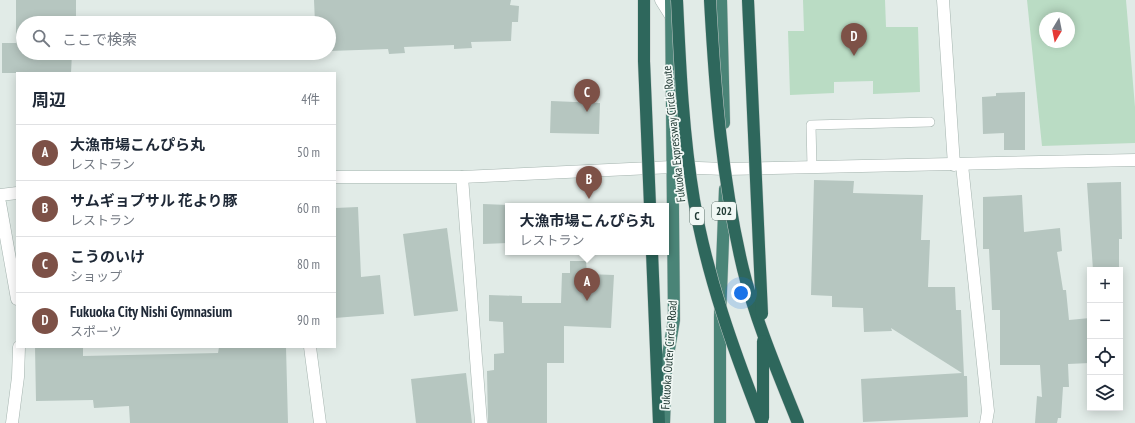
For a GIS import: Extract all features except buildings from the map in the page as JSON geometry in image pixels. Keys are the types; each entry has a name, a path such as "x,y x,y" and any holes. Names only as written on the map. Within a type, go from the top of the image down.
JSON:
{"highway":[{"name":"Fukuoka Expressway Circle Route","path":"644,0 644,61 650,203"},
{"name":"Fukuoka Outer Circle Road","path":"664,423 666,367 674,320 671,0"},
{"name":"Fukuoka Expressway Circle Route","path":"677,0 681,88 694,200 712,281 741,368 763,423"},
{"path":"710,0 714,84 727,194 744,270 769,349 798,423"},
{"name":"202","path":"720,423 720,317 725,169 721,0"},
{"name":"Fukuoka Expressway Circle Route","path":"748,0 761,258 763,423"},
{"path":"652,255 659,423"}],"street":[{"path":"661,0 671,16"},
{"path":"943,0 958,165 988,411 986,423"},
{"path":"336,177 462,177 672,167 725,169 1135,160"},
{"path":"462,177 481,423"},
{"path":"0,195 16,193"},
{"path":"0,203 16,293"},
{"path":"12,423 18,377 19,348"},
{"path":"310,348 320,423"}],"lane":[{"path":"812,167 811,125 930,122"}],"green space":[{"path":"803,0 885,0 886,27 918,27 920,92 873,94 873,81 834,82 834,93 790,95 788,31 804,31"},
{"path":"1027,0 1126,0 1135,107 1135,143 1042,146"}],"place":[{"name":"Fukuoka City Nishi Gymnasium","path":"854,56"},
{"name":"こうのいけ","path":"587,112"},
{"name":"サムギョプサル 花より豚","path":"589,199"},
{"name":"大漁市場こんぴら丸","path":"587,301"}]}
